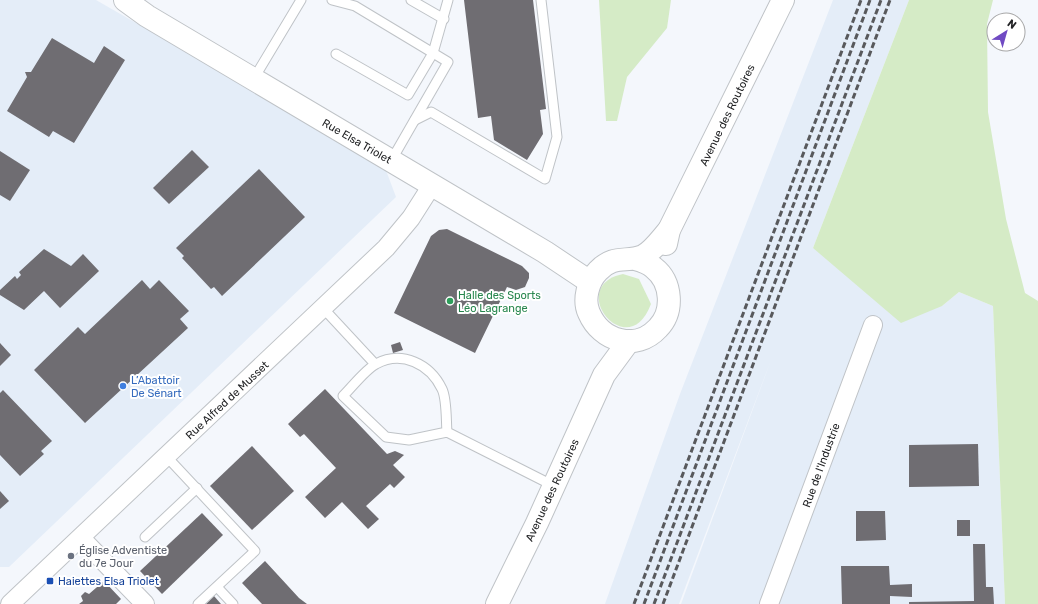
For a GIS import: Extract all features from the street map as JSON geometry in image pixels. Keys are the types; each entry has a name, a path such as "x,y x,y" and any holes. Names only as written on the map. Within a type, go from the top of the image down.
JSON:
{"street":[{"name":"Rue Elsa Triolet","path":"125,0 147,16 253,80 546,252 590,282"},
{"name":"Avenue des Routoires","path":"635,259 652,249 669,230 784,0"},
{"name":"Rue Alfred de Musset","path":"10,604 386,248 411,218 432,185"},
{"name":"Avenue des Routoires","path":"590,282 598,271 608,263 622,258 635,259 655,268 667,242 669,230"},
{"path":"590,282 586,296 588,311 594,324 605,335 616,340 628,342 645,338 658,328 667,314 669,298 665,281 655,268"},
{"name":"Rue de l'Industrie","path":"768,604 873,325"},
{"name":"Avenue des Routoires","path":"604,375 605,335"},
{"name":"Avenue des Routoires","path":"497,604 554,486 604,375 628,342"},
{"path":"81,538 145,604"}],"lane":[{"path":"253,80 301,0"},
{"path":"332,0 355,6 448,62 391,161"},
{"path":"411,0 444,19"},
{"path":"336,54 408,95 433,53 444,19 448,0"},
{"path":"415,120 431,112 545,179 557,137 541,0"},
{"path":"324,308 375,364"},
{"path":"447,432 443,390 431,372 413,360 390,359 375,364 343,396 386,437 409,440 447,432 554,486"},
{"path":"167,456 255,551 198,604"},
{"path":"145,537 197,488"},
{"path":"217,587 233,604"}],"shaded area":[{"path":"0,0 96,0 384,165 396,197 9,567 0,567"},
{"path":"833,0 909,0 813,248 942,306 959,292 993,306 1005,604 681,604 771,360 679,604 605,604 680,394"}],"green space":[{"path":"599,0 671,0 667,28 627,77 617,121 606,121"},
{"path":"909,0 993,0 990,12 986,12 988,112 1006,219 1025,293 1038,301 1038,604 1005,604 993,306 959,292 942,306 901,323 813,248"},
{"path":"623,274 639,279 651,304 641,321 629,327 616,325 606,317 600,305 599,292 606,281"}],"building":[{"path":"464,0 533,0 546,109 540,110 543,134 527,160 494,140 491,116 478,118"},
{"path":"52,38 94,63 104,46 125,60 74,143 53,131 49,137 7,111 27,77 25,72 31,72"},
{"path":"192,150 209,167 169,204 153,188"},
{"path":"0,151 30,170 10,201 0,195"},
{"path":"259,169 305,217 222,296 214,287 211,289 182,258 184,256 176,248"},
{"name":"Halle des Sports Léo Lagrange","path":"447,229 522,266 529,273 529,278 525,287 516,290 507,287 475,353 394,313 431,236 439,230"},
{"path":"44,249 71,266 83,254 99,271 60,308 44,291 24,310 0,295 0,290 15,276 17,279 21,275 19,272"},
{"path":"142,280 150,289 159,280 189,311 180,319 188,328 85,423 34,370 78,327 85,334"},
{"path":"400,342 403,350 393,353 391,345"},
{"path":"0,343 11,355 0,366"},
{"path":"325,389 387,454 395,451 404,455 393,465 405,477 394,488 390,484 366,506 379,519 368,529 342,502 325,518 305,497 336,468 304,434 300,437 288,424"},
{"path":"3,390 52,441 41,451 44,454 20,476 0,455 0,393"},
{"path":"978,444 979,486 909,487 909,445"},
{"path":"252,446 294,491 252,530 210,486"},
{"path":"0,491 9,501 0,509"},
{"path":"856,511 885,511 886,540 856,541"},
{"path":"202,513 223,535 162,594 140,571"},
{"path":"957,520 970,520 970,536 957,536"},
{"path":"973,544 985,544 986,587 993,587 994,604 909,604 909,602 974,601"},
{"path":"265,561 299,598 307,604 262,604 242,583"},
{"path":"841,566 889,566 890,585 912,584 912,597 890,596 890,604 842,604"},
{"path":"104,581 121,599 116,604 79,604 83,601 81,596 85,592 89,594"},
{"path":"214,596 221,604 206,604"}],"railway":[{"path":"634,604 861,0"},
{"path":"644,604 870,0"},
{"path":"654,604 881,0"},
{"path":"663,604 890,0"}],"place":[{"name":"Halle des Sports Léo Lagrange","path":"450,301"},
{"name":"L’Abattoir De Sénart","path":"123,386"},
{"name":"Église Adventiste du 7e Jour","path":"71,556"},
{"name":"Haiettes Elsa Triolet","path":"50,581"}]}
